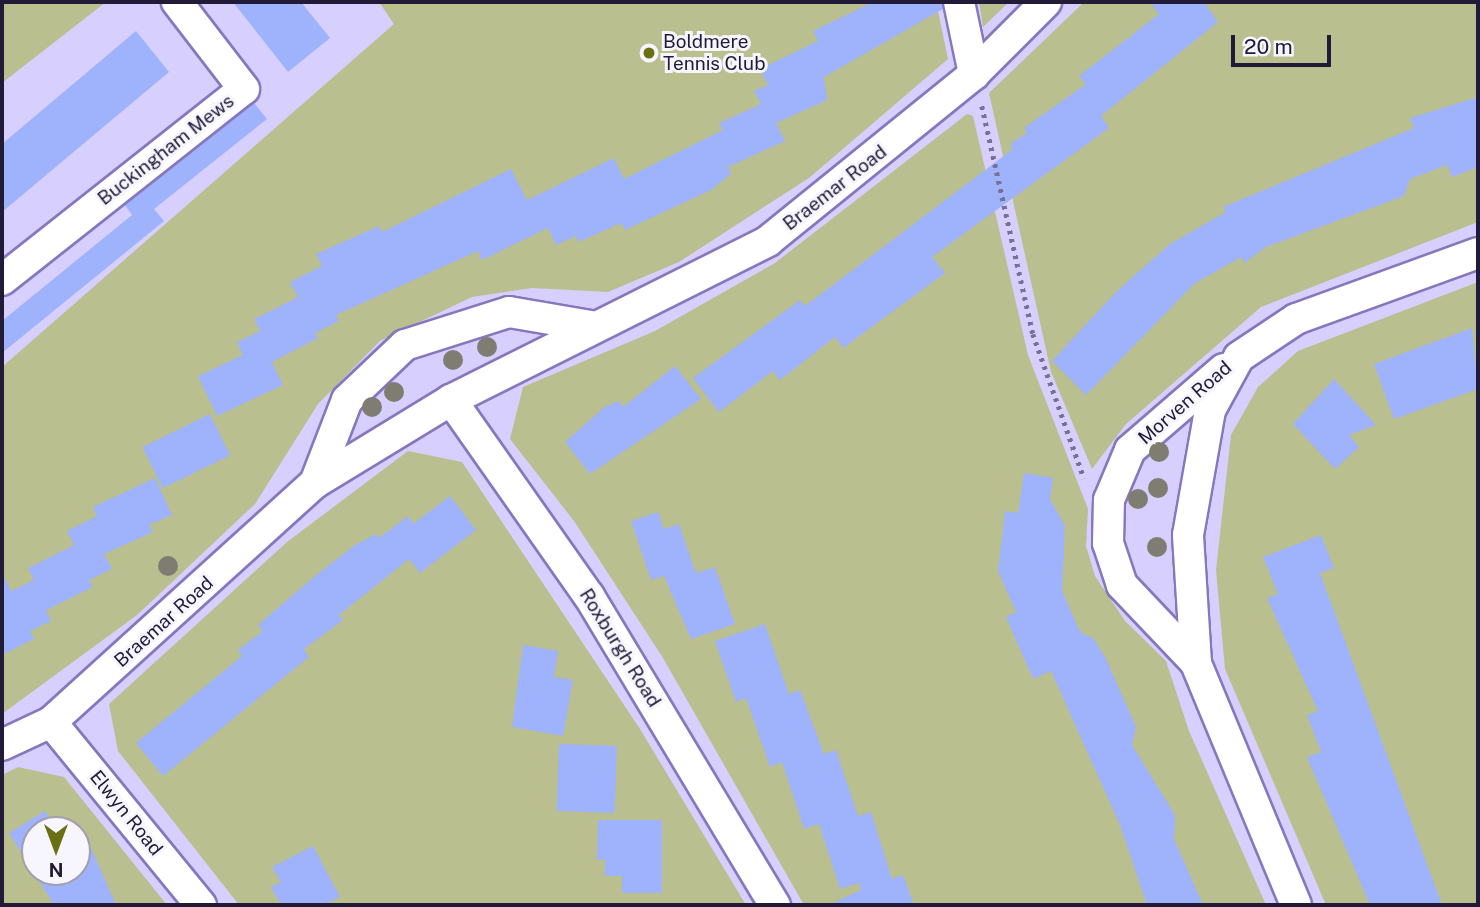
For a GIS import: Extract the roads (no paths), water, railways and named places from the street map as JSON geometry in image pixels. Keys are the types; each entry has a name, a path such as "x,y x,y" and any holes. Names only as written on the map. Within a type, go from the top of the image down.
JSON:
{"street":[{"name":"Buckingham Mews","path":"2,280 244,89 177,2"},
{"path":"959,2 974,74"},
{"name":"Braemar Road","path":"2,745 51,722 315,483 451,400 591,326 667,297 768,241 974,74 1046,2"},
{"name":"Morven Road","path":"1196,663 1122,585 1108,518 1130,450 1239,357 1296,319 1478,253"},
{"name":"Braemar Road","path":"315,483 347,400 405,345 478,317 509,312 591,326"},
{"name":"Morven Road","path":"1239,357 1210,410 1193,493 1188,591 1196,663 1296,905"},
{"name":"Roxburgh Road","path":"451,400 589,597 775,905"},
{"name":"Elwyn Road","path":"51,722 201,905"}],"place":[{"name":"Boldmere Tennis Club","path":"649,53"}]}
